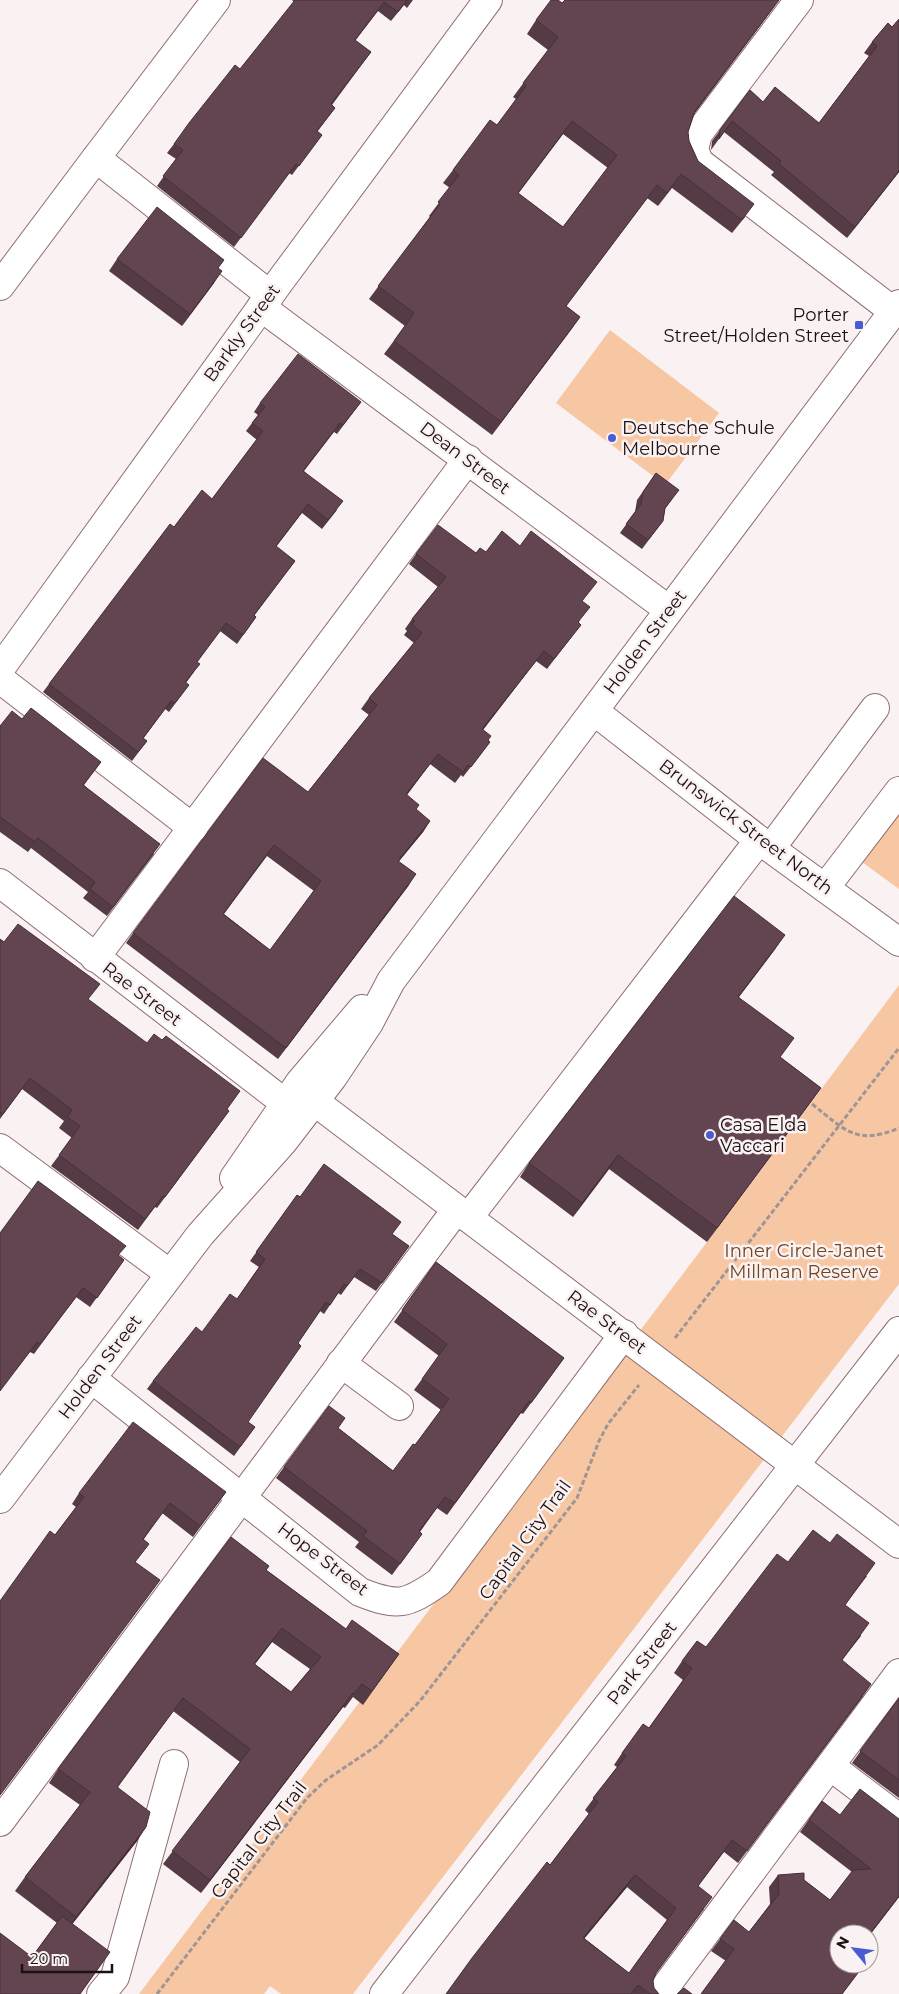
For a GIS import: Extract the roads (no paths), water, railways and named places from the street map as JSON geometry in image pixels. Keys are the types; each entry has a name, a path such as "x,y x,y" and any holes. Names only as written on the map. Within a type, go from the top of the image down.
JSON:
{"street":[{"path":"0,286 216,0"},
{"name":"Barkly Street","path":"0,669 266,301 488,0"},
{"path":"800,0 698,134 694,149 699,162 896,307"},
{"name":"Dean Street","path":"96,158 266,301 468,459 669,610"},
{"name":"Holden Street","path":"0,1499 200,1235 278,1148 340,1068 391,981 896,307"},
{"path":"95,958 468,459"},
{"path":"0,679 193,828"},
{"path":"0,1822 341,1363 875,708"},
{"name":"Brunswick Street North","path":"594,711 765,844 899,942"},
{"path":"825,888 899,791"},
{"name":"Rae Street","path":"0,883 285,1103"},
{"name":"Holden Street","path":"200,1235 236,1174 285,1103 356,1015 391,981"},
{"name":"Rae Street","path":"314,1102 624,1334 899,1544"},
{"path":"0,1148 170,1274"},
{"name":"Park Street","path":"384,1994 899,1331"},
{"name":"Hope Street","path":"91,1378 360,1592 388,1603 416,1598 439,1582 624,1334"},
{"path":"341,1363 399,1406"},
{"path":"660,1994 899,1673"},
{"path":"101,1994 115,1976 174,1764"},
{"path":"830,1766 899,1818"}],"place":[{"name":"Porter Street/Holden Street","path":"859,325"},
{"name":"Deutsche Schule Melbourne","path":"612,438"},
{"name":"Casa Elda Vaccari","path":"710,1135"}],"park label":[{"name":"Inner Circle-Janet Millman Reserve","path":"804,1261"}]}
